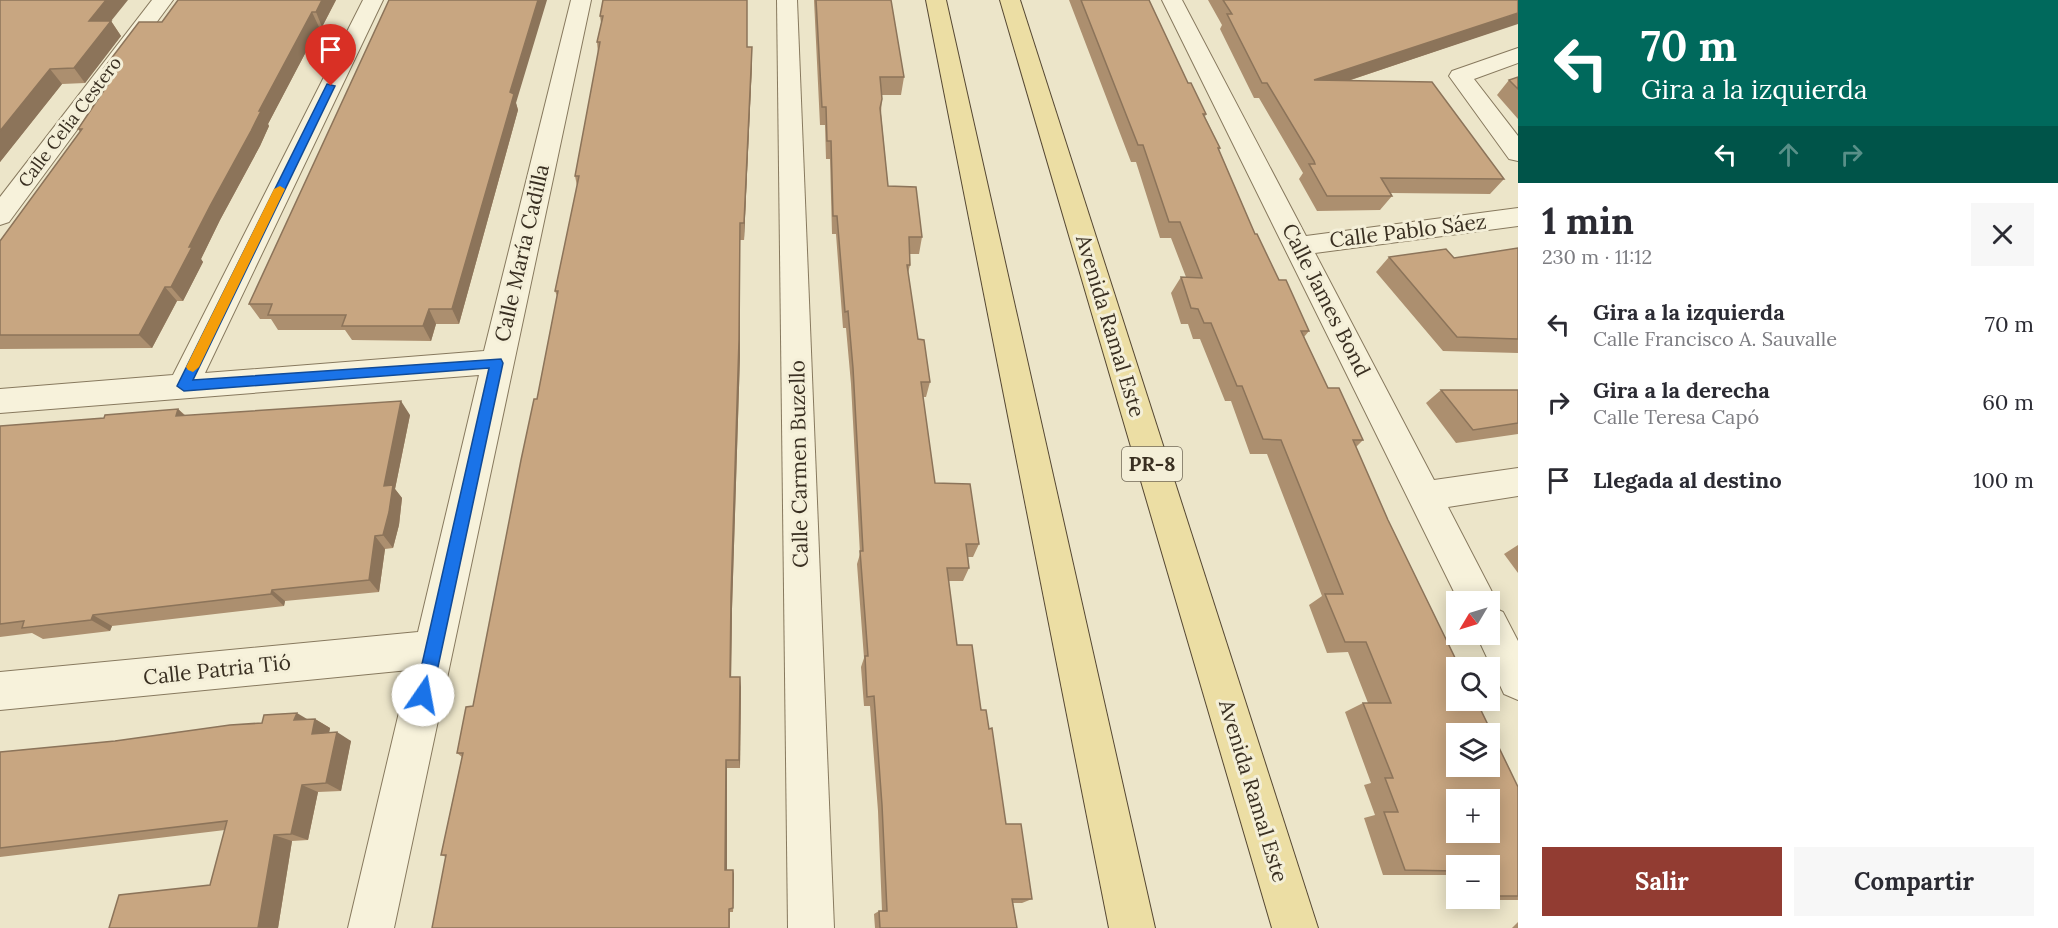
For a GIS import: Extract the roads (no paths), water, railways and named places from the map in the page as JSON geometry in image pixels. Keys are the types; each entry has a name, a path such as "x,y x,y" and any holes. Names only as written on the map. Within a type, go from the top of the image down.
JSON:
{"main road":[{"path":"936,0 1132,928"},
{"name":"Avenida Ramal Este","path":"1010,0 1295,928"}],"street":[{"name":"Calle Celia Cestero","path":"0,216 163,0"},
{"path":"184,386 372,0"},
{"name":"Calle María Cadilla","path":"371,928 497,363 581,0"},
{"name":"Calle Carmen Buzello","path":"787,0 811,928"},
{"name":"Calle James Bond","path":"1172,0 1472,591"},
{"path":"1518,55 1460,76 1518,153"},
{"name":"Calle Pablo Sáez","path":"1298,246 1518,217"},
{"path":"0,400 497,363"},
{"path":"1425,496 1518,482"},
{"path":"1500,644 1518,681"},
{"name":"Calle Patria Tió","path":"0,691 434,649"}]}
